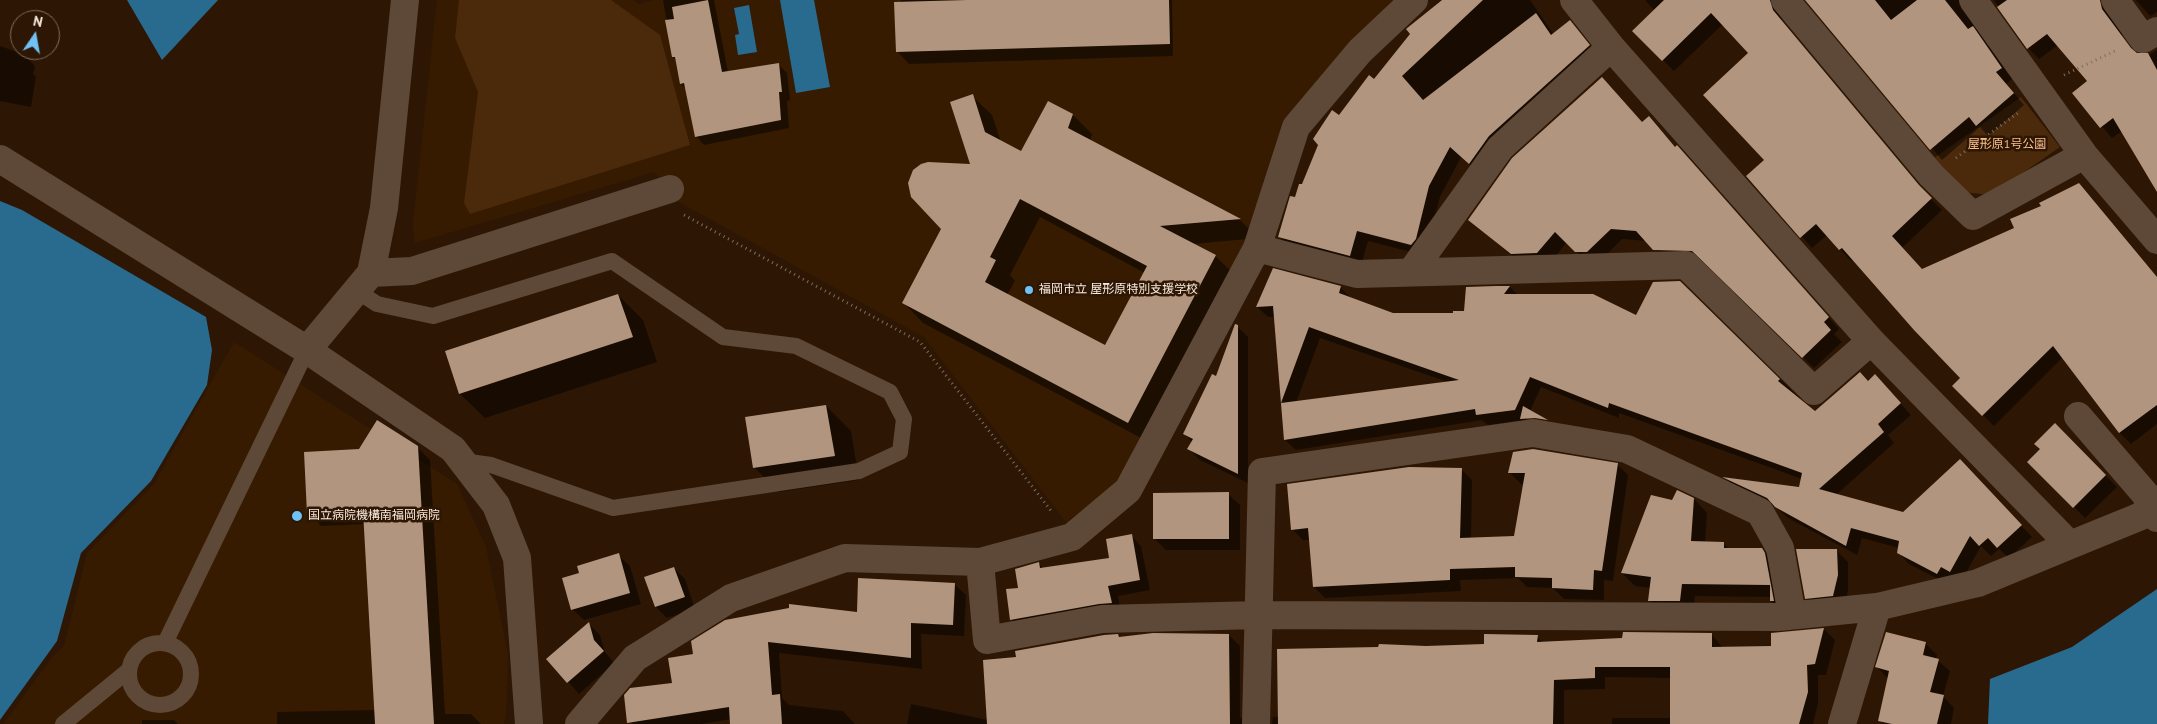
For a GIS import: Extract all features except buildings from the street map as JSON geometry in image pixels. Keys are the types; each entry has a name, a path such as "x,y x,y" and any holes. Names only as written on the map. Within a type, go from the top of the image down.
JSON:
{"street":[{"path":"307,350 364,282 384,208 405,0"},
{"path":"579,724 636,658 731,598 845,558 980,562 1072,537 1128,490 1257,248 1296,127 1360,51 1414,0"},
{"path":"1574,0 1611,47 1870,341 2070,546"},
{"path":"1785,0 1931,175 1973,216 2084,154"},
{"path":"1973,0 2084,154 2157,240"},
{"path":"2115,0 2150,35"},
{"path":"1412,271 1500,148 1611,47"},
{"path":"0,159 307,350 453,450 496,506 517,558 529,724"},
{"path":"364,282 412,272 659,192"},
{"path":"1257,248 1357,274 1686,265 1814,391 1870,341"},
{"path":"980,562 987,640 1102,619 1258,615 1792,615 1877,608 1978,583 2154,515 2146,495 2078,416"},
{"path":"1256,724 1262,472 1533,433 1628,449 1760,512 1780,548 1792,615"},
{"path":"1842,724 1877,608"}],"lane":[{"path":"364,282 377,304 433,316 612,261 723,337 796,346 890,392 904,419 900,452 859,471 614,508 491,465 462,461"},
{"path":"164,643 307,350"},
{"path":"154,643 164,643 174,646 183,652 191,672 190,682 186,691 179,699 169,704 159,705 144,700 133,690 129,680 129,670 131,660 141,649 154,643"},
{"path":"63,724 129,670"}],"path":[{"path":"2064,76 2150,35"},
{"path":"1931,175 2042,96"},
{"path":"659,192 920,342 1072,537"}],"shaded area":[{"name":"福岡市立 屋形原特別支援学校","path":"437,0 633,0 639,4 653,0 1398,0 1286,118 1245,240 1119,483 1066,522 924,337 679,202 654,172 415,243 413,223"},
{"name":"国立病院機構南福岡病院","path":"234,342 457,484 486,547 508,654 504,724 3,724 53,656 64,646 87,553 154,484"}],"green space":[{"path":"459,0 611,0 660,35 690,145 470,214 464,203 478,92 455,38"},
{"name":"屋形原1号公園","path":"2021,97 2060,147 1991,195 1963,192 1934,158"}],"water":[{"path":"127,0 218,0 162,60"},
{"path":"780,0 814,0 830,87 796,93"},
{"path":"749,5 757,52 738,55 735,35 739,34 734,8"},
{"path":"0,201 22,210 206,317 212,350 207,385 151,481 81,553 57,641 0,720"},
{"path":"2157,589 2157,724 1988,724 1990,679 2072,647"}],"place":[{"name":"福岡市立 屋形原特別支援学校","path":"1029,290"},
{"name":"国立病院機構南福岡病院","path":"297,516"}]}
